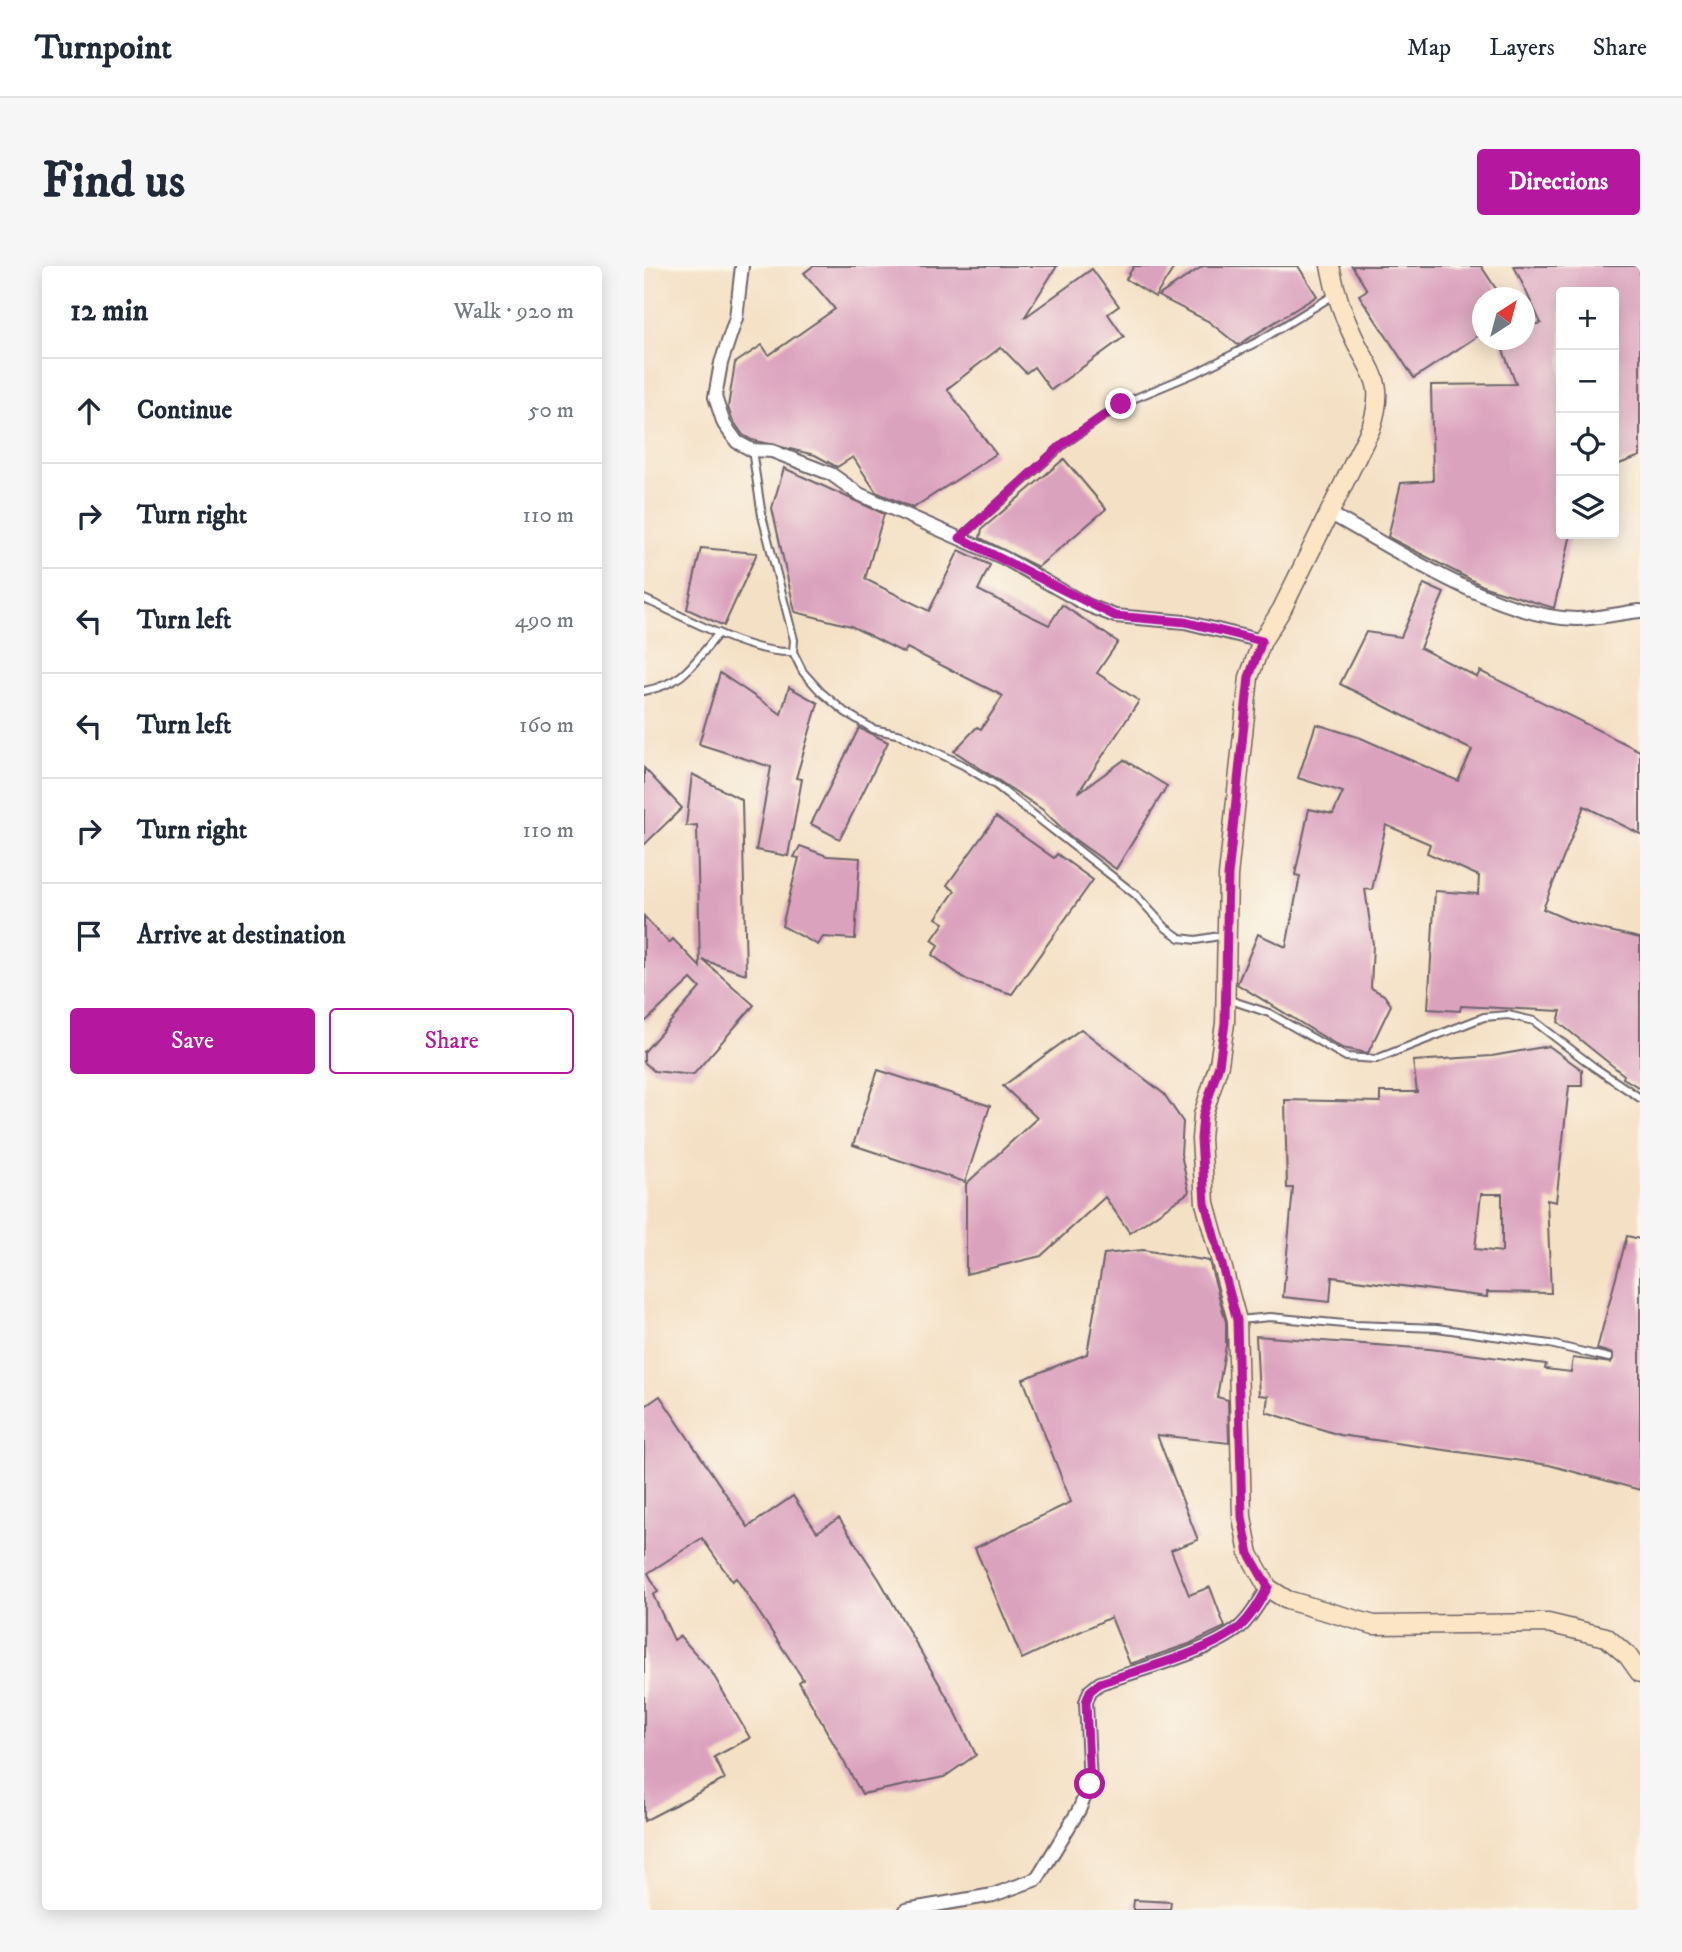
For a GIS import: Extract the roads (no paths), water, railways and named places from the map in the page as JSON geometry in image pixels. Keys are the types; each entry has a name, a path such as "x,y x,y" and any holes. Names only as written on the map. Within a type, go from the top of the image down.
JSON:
{"street":[{"path":"742,266 736,318 721,363 715,397 724,424 737,442 752,450 772,451 831,474 859,494 960,538 1115,616 1185,622 1262,641"},
{"path":"1330,266 1335,294 1354,340 1373,368 1378,390 1377,409 1329,513 1262,641 1249,677 1228,876 1225,998 1219,1065 1203,1115 1201,1139 1205,1203 1237,1320 1242,1517 1249,1554 1268,1587 1287,1600 1374,1625 1548,1623 1587,1632 1615,1643 1640,1673"},
{"path":"1329,513 1421,563 1521,611 1577,619 1640,611"},
{"path":"906,1910 993,1895 1037,1879 1079,1810 1090,1784 1086,1702 1090,1691 1100,1683 1211,1644 1239,1628 1254,1612 1268,1587"}],"lane":[{"path":"960,538 1063,444 1121,404 1198,372 1247,347 1335,294"},
{"path":"752,450 762,516 794,640 793,652 803,672 821,692 845,712 873,729 901,735 997,786 1136,895 1166,928 1180,937 1196,940 1227,934"},
{"path":"644,599 719,633 777,653 793,652"},
{"path":"644,691 667,687 681,678 719,633"},
{"path":"1225,998 1269,1013 1346,1057 1376,1059 1483,1017 1508,1015 1534,1021 1640,1098"},
{"path":"1237,1320 1270,1317 1355,1325 1437,1328 1550,1344 1609,1358"}]}
